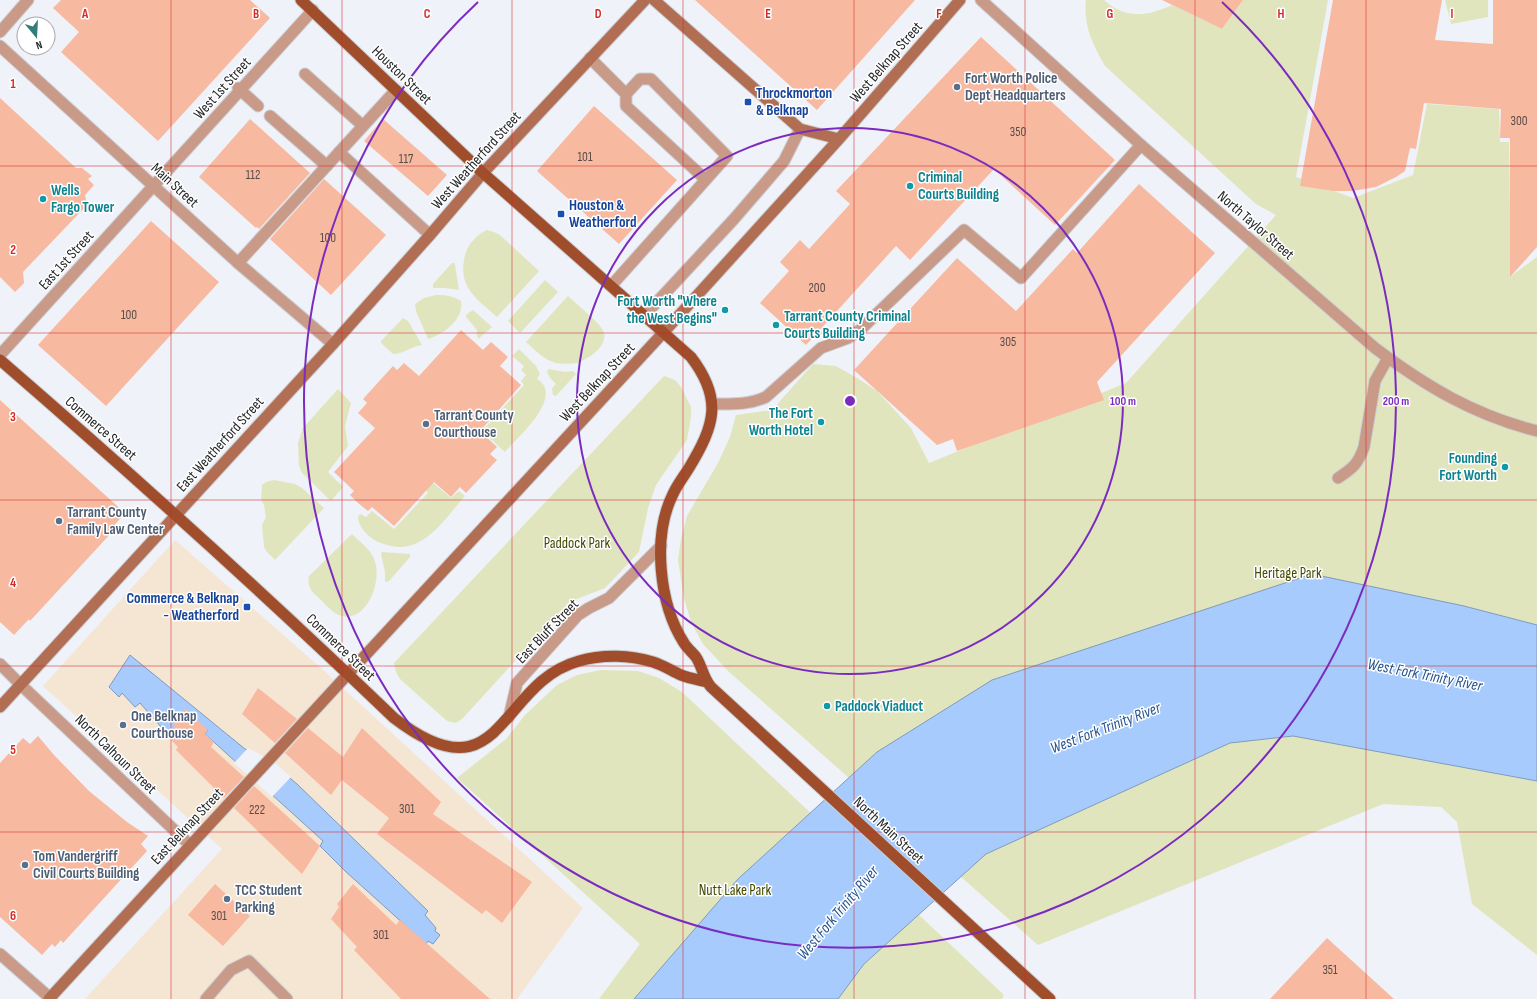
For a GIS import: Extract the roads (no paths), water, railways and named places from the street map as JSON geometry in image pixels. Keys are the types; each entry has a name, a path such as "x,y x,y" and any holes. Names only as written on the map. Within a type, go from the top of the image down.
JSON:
{"main road":[{"name":"Houston Street","path":"301,0 483,173 691,357 700,368 709,387 713,404"},
{"name":"West Weatherford Street","path":"333,344 483,173 645,0"},
{"path":"654,0 800,129 839,139"},
{"name":"West Belknap Street","path":"348,674 663,333 839,139 960,0"},
{"name":"East Weatherford Street","path":"0,707 333,344"},
{"name":"Commerce Street","path":"0,360 177,515 394,718 412,732 429,741 460,748 472,746 484,740 509,717 545,678 562,667 579,661 598,657 619,656 655,662 681,675 709,684"},
{"path":"709,684 697,658 684,644 667,608 661,574 661,546 668,507 673,494 700,449 708,432 713,404"},
{"name":"East Belknap Street","path":"50,998 348,674"},
{"name":"North Main Street","path":"709,684 1050,999"}],"street":[{"path":"0,32 28,0"},
{"name":"North Taylor Street","path":"981,0 1140,145 1388,358 1424,383 1445,395 1492,417 1537,431"},
{"name":"West 1st Street","path":"153,186 239,89 313,10"},
{"name":"Main Street","path":"0,46 238,263 333,344"},
{"path":"590,58 626,94"},
{"path":"305,74 363,126"},
{"path":"611,286 727,156 651,79 640,79 626,94 626,106 705,179"},
{"path":"239,89 258,106"},
{"path":"238,263 396,90"},
{"path":"270,116 327,166"},
{"path":"644,316 734,219 784,161 800,129"},
{"path":"713,404 756,402 766,397 821,348 848,338 860,330 964,230 1021,278 1140,145"},
{"path":"339,152 430,235"},
{"name":"East 1st Street","path":"0,354 153,186"},
{"path":"1338,478 1355,466 1360,458 1364,447 1375,381 1388,358"},
{"name":"East Bluff Street","path":"509,717 517,683 578,615 609,598 661,546"},
{"name":"North Calhoun Street","path":"0,664 190,845"},
{"path":"0,954 50,998"},
{"path":"206,999 231,970 249,961 287,999"}],"water":[{"name":"West Fork Trinity River","path":"1312,574 1464,606 1537,625 1537,781 1293,736 1230,743 986,854 864,964 838,999 634,999 738,879 877,752 992,680"},
{"path":"130,655 245,749 272,763 297,784 428,911 425,915 436,928 435,931 440,935 433,944 428,941 426,944 345,871 320,846 323,841 205,734 208,730 176,727 169,736 140,703 135,707 122,693 119,697 109,687"}],"place":[{"name":"Fort Worth Police Dept Headquarters","path":"957,87"},
{"name":"Throckmorton & Belknap","path":"748,102"},
{"name":"Criminal Courts Building","path":"910,186"},
{"name":"Wells Fargo Tower","path":"43,199"},
{"name":"Houston & Weatherford","path":"561,214"},
{"name":"Fort Worth \"Where the West Begins\"","path":"725,310"},
{"name":"Tarrant County Criminal Courts Building","path":"776,325"},
{"name":"The Fort Worth Hotel","path":"821,422"},
{"name":"Tarrant County Courthouse","path":"426,424"},
{"name":"Founding Fort Worth","path":"1505,467"},
{"name":"Tarrant County Family Law Center","path":"59,521"},
{"name":"Commerce & Belknap - Weatherford","path":"247,607"},
{"name":"Paddock Viaduct","path":"827,706"},
{"name":"One Belknap Courthouse","path":"123,725"},
{"name":"Tom Vandergriff Civil Courts Building","path":"25,865"},
{"name":"TCC Student Parking","path":"227,899"}],"park label":[{"name":"Paddock Park","path":"577,543"},
{"name":"Heritage Park","path":"1288,573"},
{"name":"Nutt Lake Park","path":"735,890"}]}
